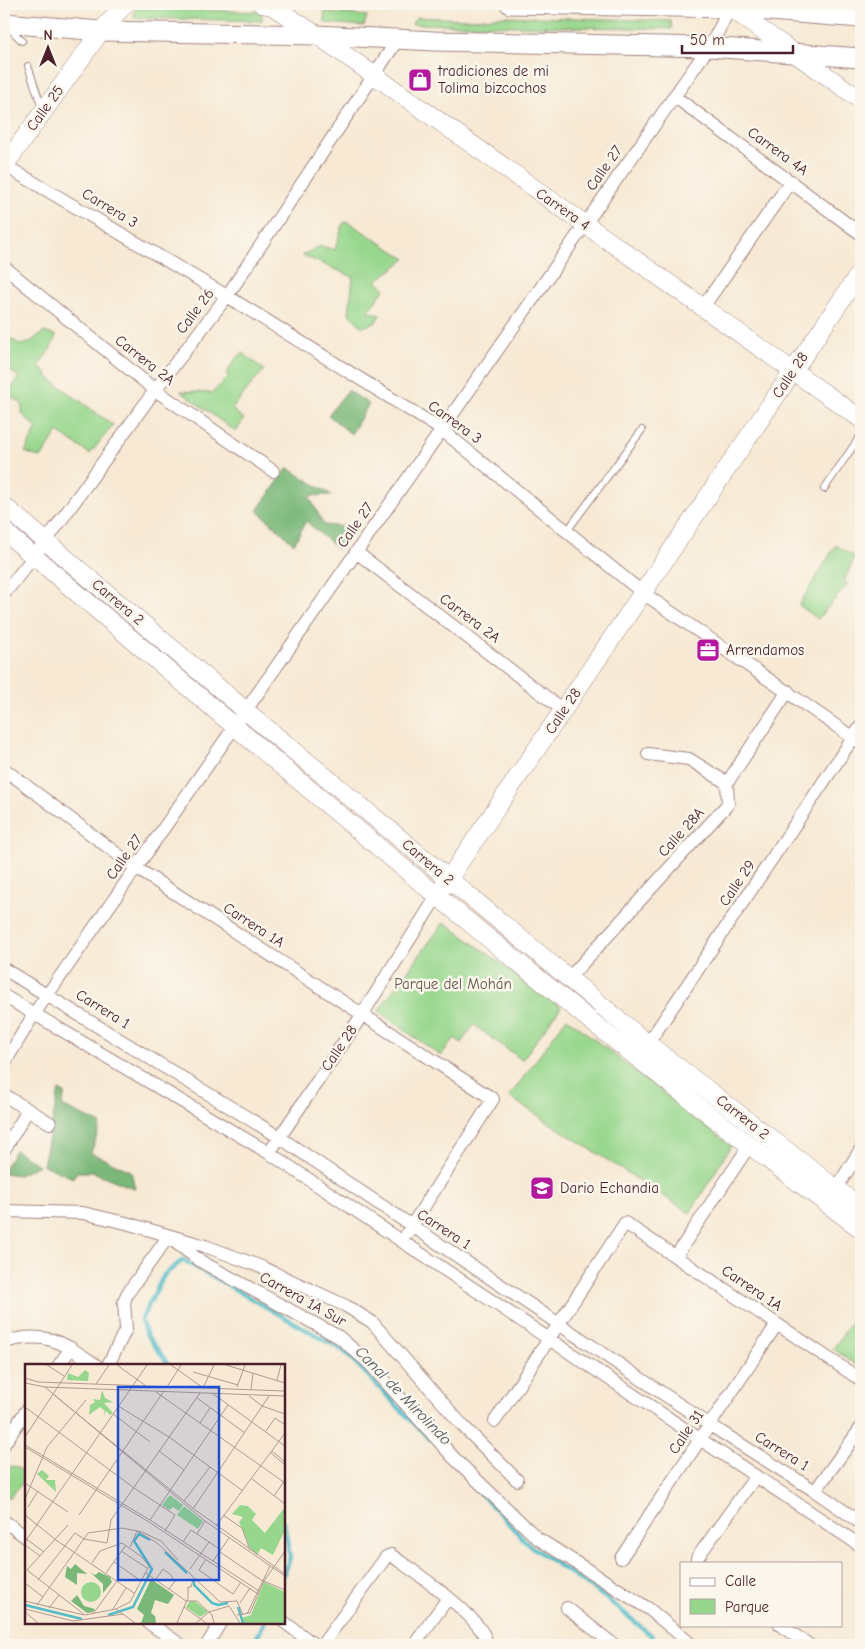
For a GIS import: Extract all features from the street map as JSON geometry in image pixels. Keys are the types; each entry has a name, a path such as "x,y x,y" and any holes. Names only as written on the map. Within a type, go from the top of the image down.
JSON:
{"main road":[{"path":"510,4 729,5 861,18"},
{"path":"4,24 101,31 317,35 398,39 708,47 861,58"}],"street":[{"name":"Calle 25","path":"4,165 101,31 125,4"},
{"name":"Carrera 4","path":"262,4 272,6 317,35 861,419"},
{"name":"Calle 27","path":"4,1064 34,1014 708,47 729,5"},
{"path":"729,5 861,100"},
{"name":"Calle 26","path":"4,594 46,541 155,390 227,296 398,39"},
{"name":"Carrera 4A","path":"674,96 861,234"},
{"name":"Carrera 3","path":"4,165 227,296 442,430 643,592 857,740"},
{"path":"703,307 791,181"},
{"name":"Carrera 2A","path":"4,267 155,390 273,471"},
{"name":"Calle 28","path":"269,1153 362,1014 437,896 861,271"},
{"name":"Carrera 2","path":"4,506 246,711 569,978 643,1050 749,1146 861,1229"},
{"name":"Carrera 2","path":"4,531 234,728 437,896 643,1050 861,1208"},
{"name":"Carrera 2A","path":"356,552 563,710"},
{"path":"648,754 688,759 726,783 788,691"},
{"name":"Calle 29","path":"643,1050 857,740 861,726"},
{"name":"Carrera 1A","path":"4,769 136,868 493,1099 411,1227"},
{"name":"Calle 28A","path":"569,978 728,804 726,783"},
{"path":"344,820 356,802"},
{"name":"Carrera 1","path":"4,969 48,994 279,1137 710,1426 815,1491 861,1523"},
{"path":"4,996 269,1153 861,1546"},
{"path":"4,1095 50,1123"},
{"path":"4,1150 28,1110"},
{"path":"676,1256 749,1146"},
{"path":"836,1189 861,1149"},
{"name":"Carrera 1A Sur","path":"4,1211 84,1213 205,1246 259,1266 346,1306 372,1322 463,1426 517,1480"},
{"name":"Carrera 1A","path":"558,1324 626,1223 861,1380"},
{"path":"400,1241 411,1227"},
{"path":"108,1364 126,1329 123,1317 124,1302 127,1294 168,1237"},
{"name":"Carrera 1A Sur","path":"168,1237 202,1262 339,1337 369,1363 453,1457 537,1538 649,1609 692,1645"},
{"path":"495,1421 558,1324"},
{"name":"Calle 31","path":"621,1558 777,1324"},
{"path":"4,1342 38,1336 71,1348 95,1364"},
{"path":"60,1364 71,1348"},
{"path":"4,1444 25,1412"},
{"path":"815,1491 861,1428"},
{"path":"697,1560 756,1476"},
{"path":"4,1521 25,1536"},
{"path":"322,1645 386,1557 391,1555 448,1598 484,1631 487,1645"},
{"path":"414,1645 448,1598"},
{"path":"567,1608 614,1645"},
{"path":"285,1623 316,1645"},
{"path":"150,1624 181,1645"},
{"path":"207,1645 219,1624"},
{"path":"781,1626 809,1645"}],"lane":[{"path":"4,24 13,30 22,42"},
{"path":"28,66 42,111"},
{"path":"567,531 642,430"},
{"path":"824,489 861,435"}],"green space":[{"path":"135,8 262,12 262,21 134,18"},
{"path":"324,12 367,16 364,26 325,23"},
{"path":"506,16 671,21 672,29 412,24 416,17 470,19"},
{"path":"348,222 406,259 376,281 385,289 368,311 380,315 375,323 362,327 349,314 353,277 302,255 321,246 335,250 343,223"},
{"path":"44,332 56,336 51,348 39,365 51,380 113,425 90,454 58,432 41,458 25,452 37,428 22,414 22,403 7,395 19,377 4,366 4,335 21,345 30,342"},
{"path":"243,353 264,370 232,409 244,419 236,432 180,391 212,393 229,376 226,374 236,358"},
{"path":"348,390 369,404 351,434 328,415"},
{"path":"288,468 332,495 309,496 324,525 349,527 337,549 306,521 294,544 257,510"},
{"path":"836,545 855,557 844,581 848,584 818,619 799,605"},
{"name":"Parque del Mohán","path":"444,922 561,1007 522,1060 474,1025 461,1043 455,1038 441,1056 378,1011"},
{"path":"567,1018 731,1146 690,1213 509,1097"},
{"path":"59,1090 65,1093 62,1106 101,1124 91,1153 131,1171 135,1189 93,1172 77,1172 73,1178 43,1165"},
{"path":"15,1150 39,1165 19,1175 4,1173 4,1169"},
{"path":"861,1307 861,1368 833,1349"},
{"path":"11,1466 18,1467 25,1473 25,1480 10,1497 4,1496 4,1473"}],"waterway":[{"name":"Canal de Mirolindo","path":"168,1364 146,1334 141,1320 164,1275 183,1260 344,1351 429,1439"},
{"name":"Canal de Mirolindo","path":"467,1479 529,1545 606,1598 652,1636 652,1645"},
{"name":"Canal de Mirolindo","path":"285,1528 290,1558 285,1571"},
{"name":"Canal de Mirolindo","path":"253,1645 264,1624"}],"place":[{"name":"tradiciones de mi Tolima bizcochos","path":"420,80"},
{"name":"Arrendamos","path":"708,650"},
{"name":"Dario Echandia","path":"542,1188"}]}
